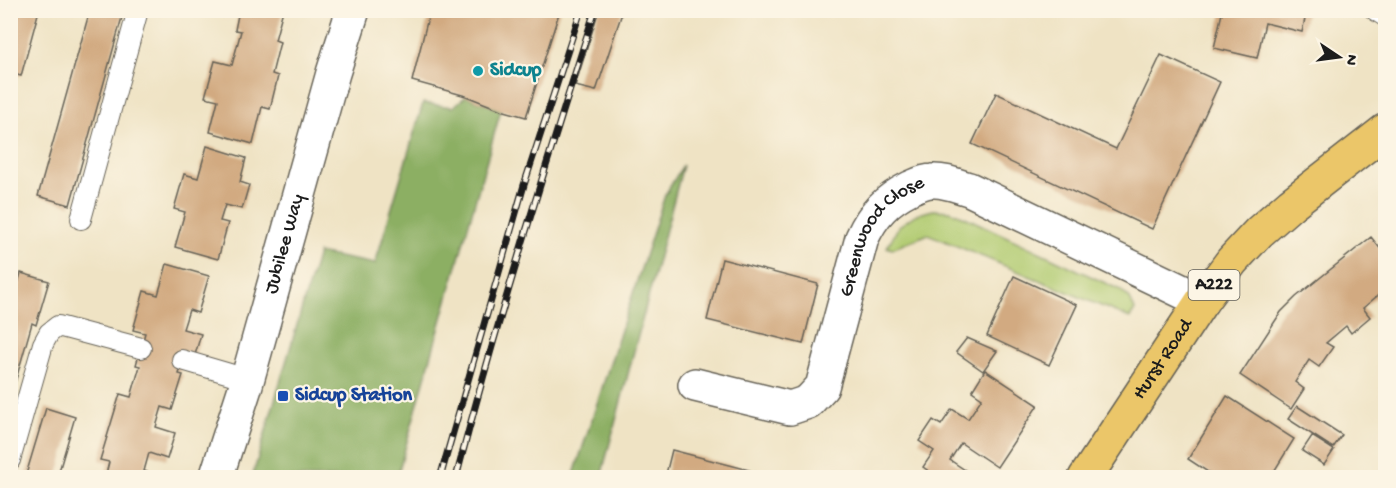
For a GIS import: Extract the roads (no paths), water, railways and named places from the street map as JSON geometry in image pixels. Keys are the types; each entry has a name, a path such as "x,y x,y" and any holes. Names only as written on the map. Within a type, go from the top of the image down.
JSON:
{"main road":[{"name":"Hurst Road","path":"1085,477 1202,301 1232,261 1259,232 1291,204 1386,130"}],"street":[{"name":"Jubilee Way","path":"216,477 247,379 333,73 353,10"},
{"name":"Greenwood Close","path":"695,385 790,408 808,402 822,387 862,238 869,224 882,207 897,195 920,183 945,182 969,189 1202,301"}],"lane":[{"path":"81,219 138,10"},
{"path":"1375,10 1386,16"},
{"path":"10,460 43,344 49,333 57,326 141,348"},
{"path":"182,360 247,379"}],"railway":[{"path":"440,478 524,185 581,10"},
{"path":"456,478 505,301 595,10"}],"place":[{"name":"Sidcup","path":"478,71"},
{"name":"Sidcup Station","path":"283,396"}]}
